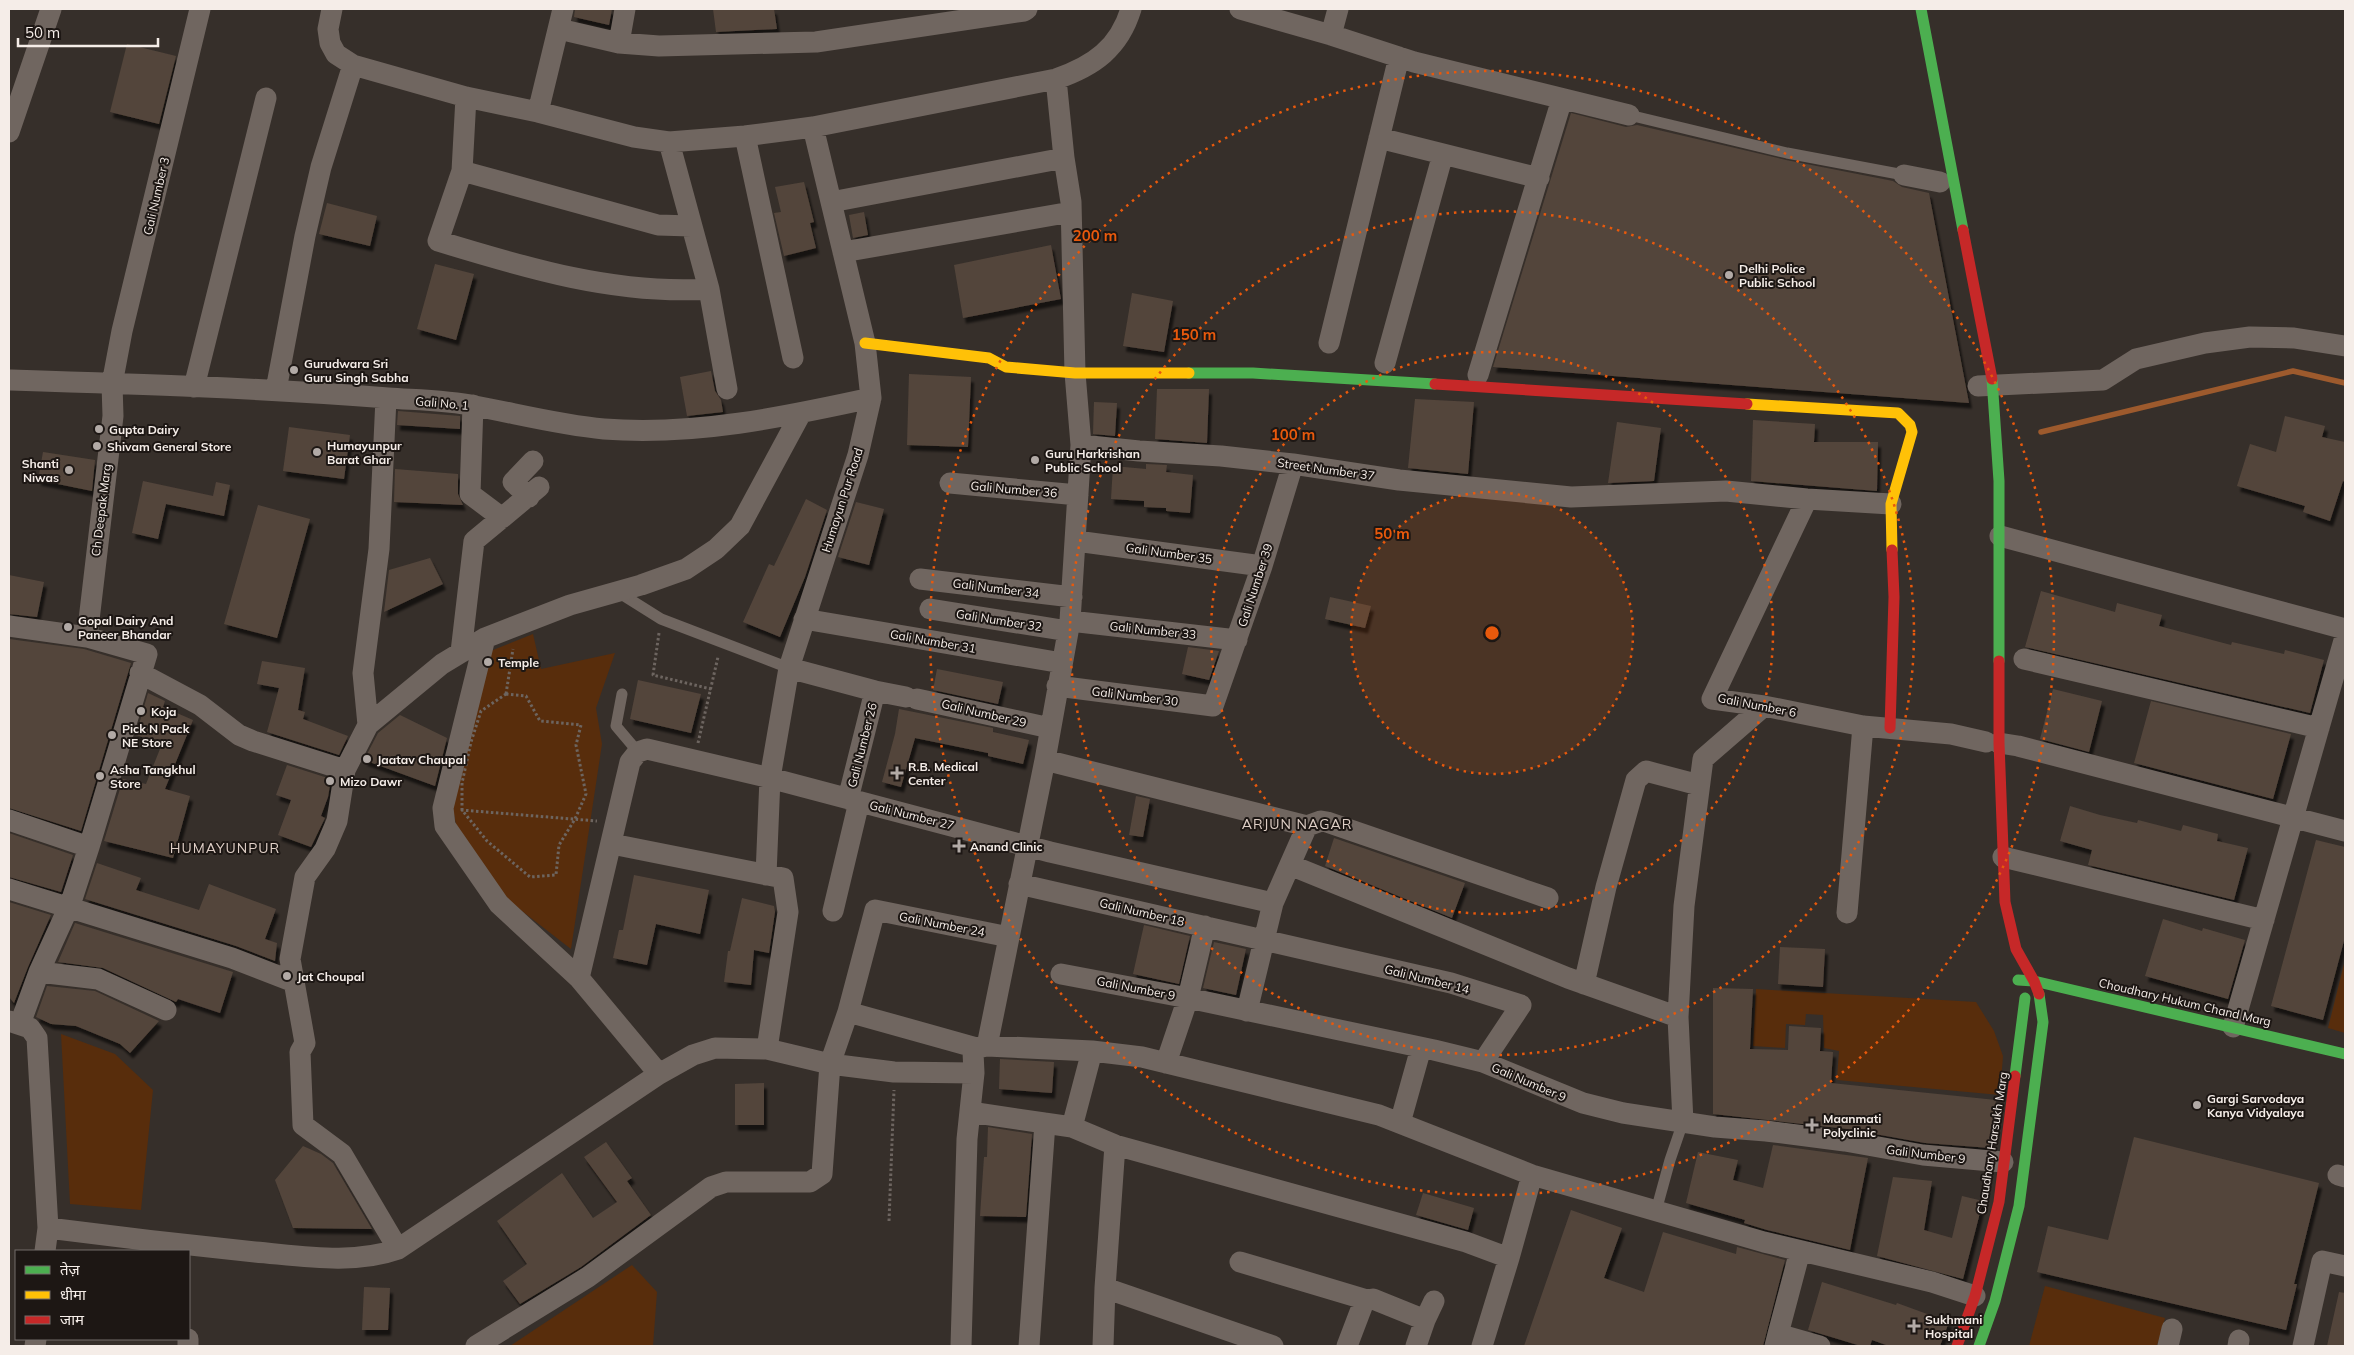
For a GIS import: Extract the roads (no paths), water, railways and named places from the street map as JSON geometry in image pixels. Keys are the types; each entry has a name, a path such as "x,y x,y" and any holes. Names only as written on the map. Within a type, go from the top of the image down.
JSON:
{"street":[{"path":"9,132 51,9"},
{"name":"Gali Number 3","path":"112,384 122,331 200,9"},
{"path":"332,9 328,28 330,42 336,54 353,65 466,97 538,112 634,137 669,142 745,136 812,127 1056,79 1082,70 1108,50 1126,27 1131,9"},
{"path":"538,112 563,9"},
{"path":"619,43 625,9"},
{"path":"558,30 619,43 659,46 816,42 994,12 1024,11 1027,9"},
{"path":"1240,9 1399,57 1629,115"},
{"path":"1331,35 1338,9"},
{"path":"1921,9 1982,386 1996,423 2000,536 1990,742 2003,857 2005,902 2016,949 2046,1002 2019,1206 1995,1301 1979,1346"},
{"path":"1329,343 1399,57"},
{"path":"276,390 305,236 319,176 353,65"},
{"path":"961,1346 970,1112 974,1073 973,1052 982,1047 1009,937 1045,760 1069,626 1072,597 1081,445 1075,373 1071,212 1056,79"},
{"path":"466,97 462,171 438,241 510,263 610,286 673,292 709,289"},
{"path":"194,387 266,98"},
{"path":"1478,375 1562,99"},
{"name":"Humayun Pur Road","path":"766,875 770,778 789,668 858,455 871,398 865,343 812,127"},
{"path":"745,136 776,272 793,358"},
{"path":"1379,138 1539,178"},
{"path":"669,142 709,289 728,390"},
{"path":"1385,363 1443,154"},
{"path":"831,202 1064,158"},
{"path":"462,171 658,225 692,226"},
{"path":"1904,175 1940,182"},
{"path":"843,252 1071,212"},
{"path":"1982,386 2103,380 2136,359 2205,343 2250,337 2294,338 2345,346"},
{"path":"865,343 990,358 1006,367 1075,373 1253,373 1898,412 1910,425 1912,432 1892,504 1894,597 1890,728"},
{"name":"Gali No. 1","path":"9,380 276,390 386,398 473,405 533,419 604,429 687,431 801,414 871,398"},
{"name":"Ch Deepak Marg","path":"87,637 113,416 112,384"},
{"path":"368,724 363,673 379,549 386,398"},
{"path":"473,405 470,494 502,518"},
{"path":"398,1249 342,1154 303,1125 300,1052 304,1043 290,959 304,877 326,849 337,822 345,770 368,724 442,664 461,652 485,638 570,604 686,569 730,538 740,526 801,414"},
{"name":"Street Number 37","path":"1081,445 1293,464 1408,481 1571,497 1726,491 1807,499 1892,504"},
{"path":"461,652 474,541 534,492 513,482 533,460"},
{"name":"Gali Number 39","path":"1214,706 1262,566 1293,464"},
{"name":"Gali Number 36","path":"950,483 1078,495"},
{"name":"Gali Number 6","path":"1807,499 1712,699 1764,706 1863,726 1952,734 2018,746 2294,816 2345,831"},
{"path":"2000,536 2345,629"},
{"name":"Gali Number 35","path":"1076,541 1262,566"},
{"name":"Gali Number 34","path":"920,579 1072,597"},
{"name":"Gali Number 32","path":"930,609 1069,626"},
{"name":"Gali Number 31","path":"804,618 1062,663"},
{"path":"9,626 87,637 147,654 69,908 14,1022 30,1028 37,1038 48,1228 45,1250"},
{"name":"Gali Number 33","path":"1069,626 1237,640"},
{"path":"2233,1028 2345,636"},
{"path":"485,638 443,808 445,826 499,904 579,978 659,1074"},
{"path":"2024,659 2319,728"},
{"name":"Gali Number 26","path":"789,668 875,691 911,698"},
{"path":"140,673 200,705 227,726 252,741 345,770"},
{"name":"Gali Number 30","path":"1057,686 1214,706"},
{"name":"Gali Number 26","path":"833,911 875,691"},
{"name":"Gali Number 29","path":"911,698 1050,728"},
{"path":"1683,1122 1678,1017 1684,906 1703,759 1764,706"},
{"path":"1847,913 1863,726"},
{"name":"Gali Number 27","path":"638,752 647,750 770,778 1027,846 1273,903"},
{"path":"579,978 630,762 638,752"},
{"path":"1045,760 1307,826 1321,820 1548,898"},
{"path":"1584,984 1606,887 1636,780 1646,771 1699,785"},
{"path":"17,819 89,847"},
{"path":"1247,1011 1273,903 1307,826"},
{"path":"612,844 782,878 788,912 767,1049"},
{"path":"2003,857 2264,920"},
{"path":"1290,865 1584,984 1678,1017"},
{"name":"Gali Number 18","path":"1020,884 1265,940"},
{"path":"9,889 232,958 294,982"},
{"name":"Gali Number 24","path":"848,1012 875,910 1009,937"},
{"path":"1166,1063 1188,998 1205,926"},
{"name":"Gali Number 14","path":"1265,940 1451,983 1521,1005 1483,1062"},
{"path":"2010,967 2025,998 2046,1002"},
{"path":"39,972 98,978 166,1010"},
{"name":"Gali Number 9","path":"1061,974 1188,998 1483,1062 1583,1103 1624,1113 1683,1122 1845,1141 1923,1155 2003,1162"},
{"name":"Choudhary Hukum Chand Marg","path":"2017,980 2034,981 2345,1054"},
{"name":"Chaudhary Harsukh Marg","path":"1957,1346 1975,1296 1998,1202 2013,1103 2025,998"},
{"path":"476,1346 588,1277 711,1187 726,1182 810,1182 819,1178 822,1174 830,1064 848,1012 982,1047 1092,1051 1142,1057 1379,1115 1532,1175 1800,1251 1932,1282 1975,1296"},
{"path":"48,1228 184,1248 323,1258 370,1257 398,1249 659,1074 692,1055 715,1048 767,1049 830,1064 894,1072 974,1073"},
{"path":"1400,1123 1422,1048"},
{"path":"1072,1127 1092,1051"},
{"path":"970,1112 1072,1127 1115,1145 1466,1242 1509,1258"},
{"path":"1029,1346 1045,1123"},
{"path":"1103,1346 1115,1145"},
{"path":"1482,1346 1532,1175"},
{"path":"1800,1251 1777,1340 1820,1346"},
{"path":"2303,1346 2322,1261 2345,1266"},
{"path":"1240,1262 1367,1300 1372,1299 1424,1320"},
{"path":"1105,1288 1273,1346"},
{"path":"1347,1346 1363,1304 1367,1300"},
{"path":"1416,1346 1424,1320 1434,1301"}],"lane":[{"path":"1629,115 1787,153 1904,175"},
{"path":"616,591 662,618 789,668"},
{"path":"622,694 616,726 638,752"},
{"path":"1656,1211 1683,1122"}],"waterway":[{"path":"2041,432 2293,371 2345,383"}],"place":[{"name":"Delhi Police Public School","path":"1729,275"},
{"name":"Gurudwara Sri Guru Singh Sabha","path":"294,370"},
{"name":"Gupta Dairy","path":"99,429"},
{"name":"Shivam General Store","path":"97,446"},
{"name":"Humayunpur Barat Ghar","path":"317,452"},
{"name":"Guru Harkrishan Public School","path":"1035,460"},
{"name":"Shanti Niwas","path":"69,470"},
{"name":"Gopal Dairy And Paneer Bhandar","path":"68,627"},
{"name":"Temple","path":"488,662"},
{"name":"Koja","path":"141,711"},
{"name":"Pick N Pack NE Store","path":"112,735"},
{"name":"Jaatav Chaupal","path":"367,759"},
{"name":"R.B. Medical Center","path":"897,773"},
{"name":"Asha Tangkhul Store","path":"100,776"},
{"name":"Mizo Dawr","path":"330,781"},
{"name":"Anand Clinic","path":"959,846"},
{"name":"Jat Choupal","path":"287,976"},
{"name":"Gargi Sarvodaya Kanya Vidyalaya","path":"2197,1105"},
{"name":"Maanmati Polyclinic","path":"1812,1125"},
{"name":"Sukhmani Hospital","path":"1914,1326"}],"district":[{"name":"ARJUN NAGAR","path":"1297,824"},
{"name":"HUMAYUNPUR","path":"225,848"}]}
